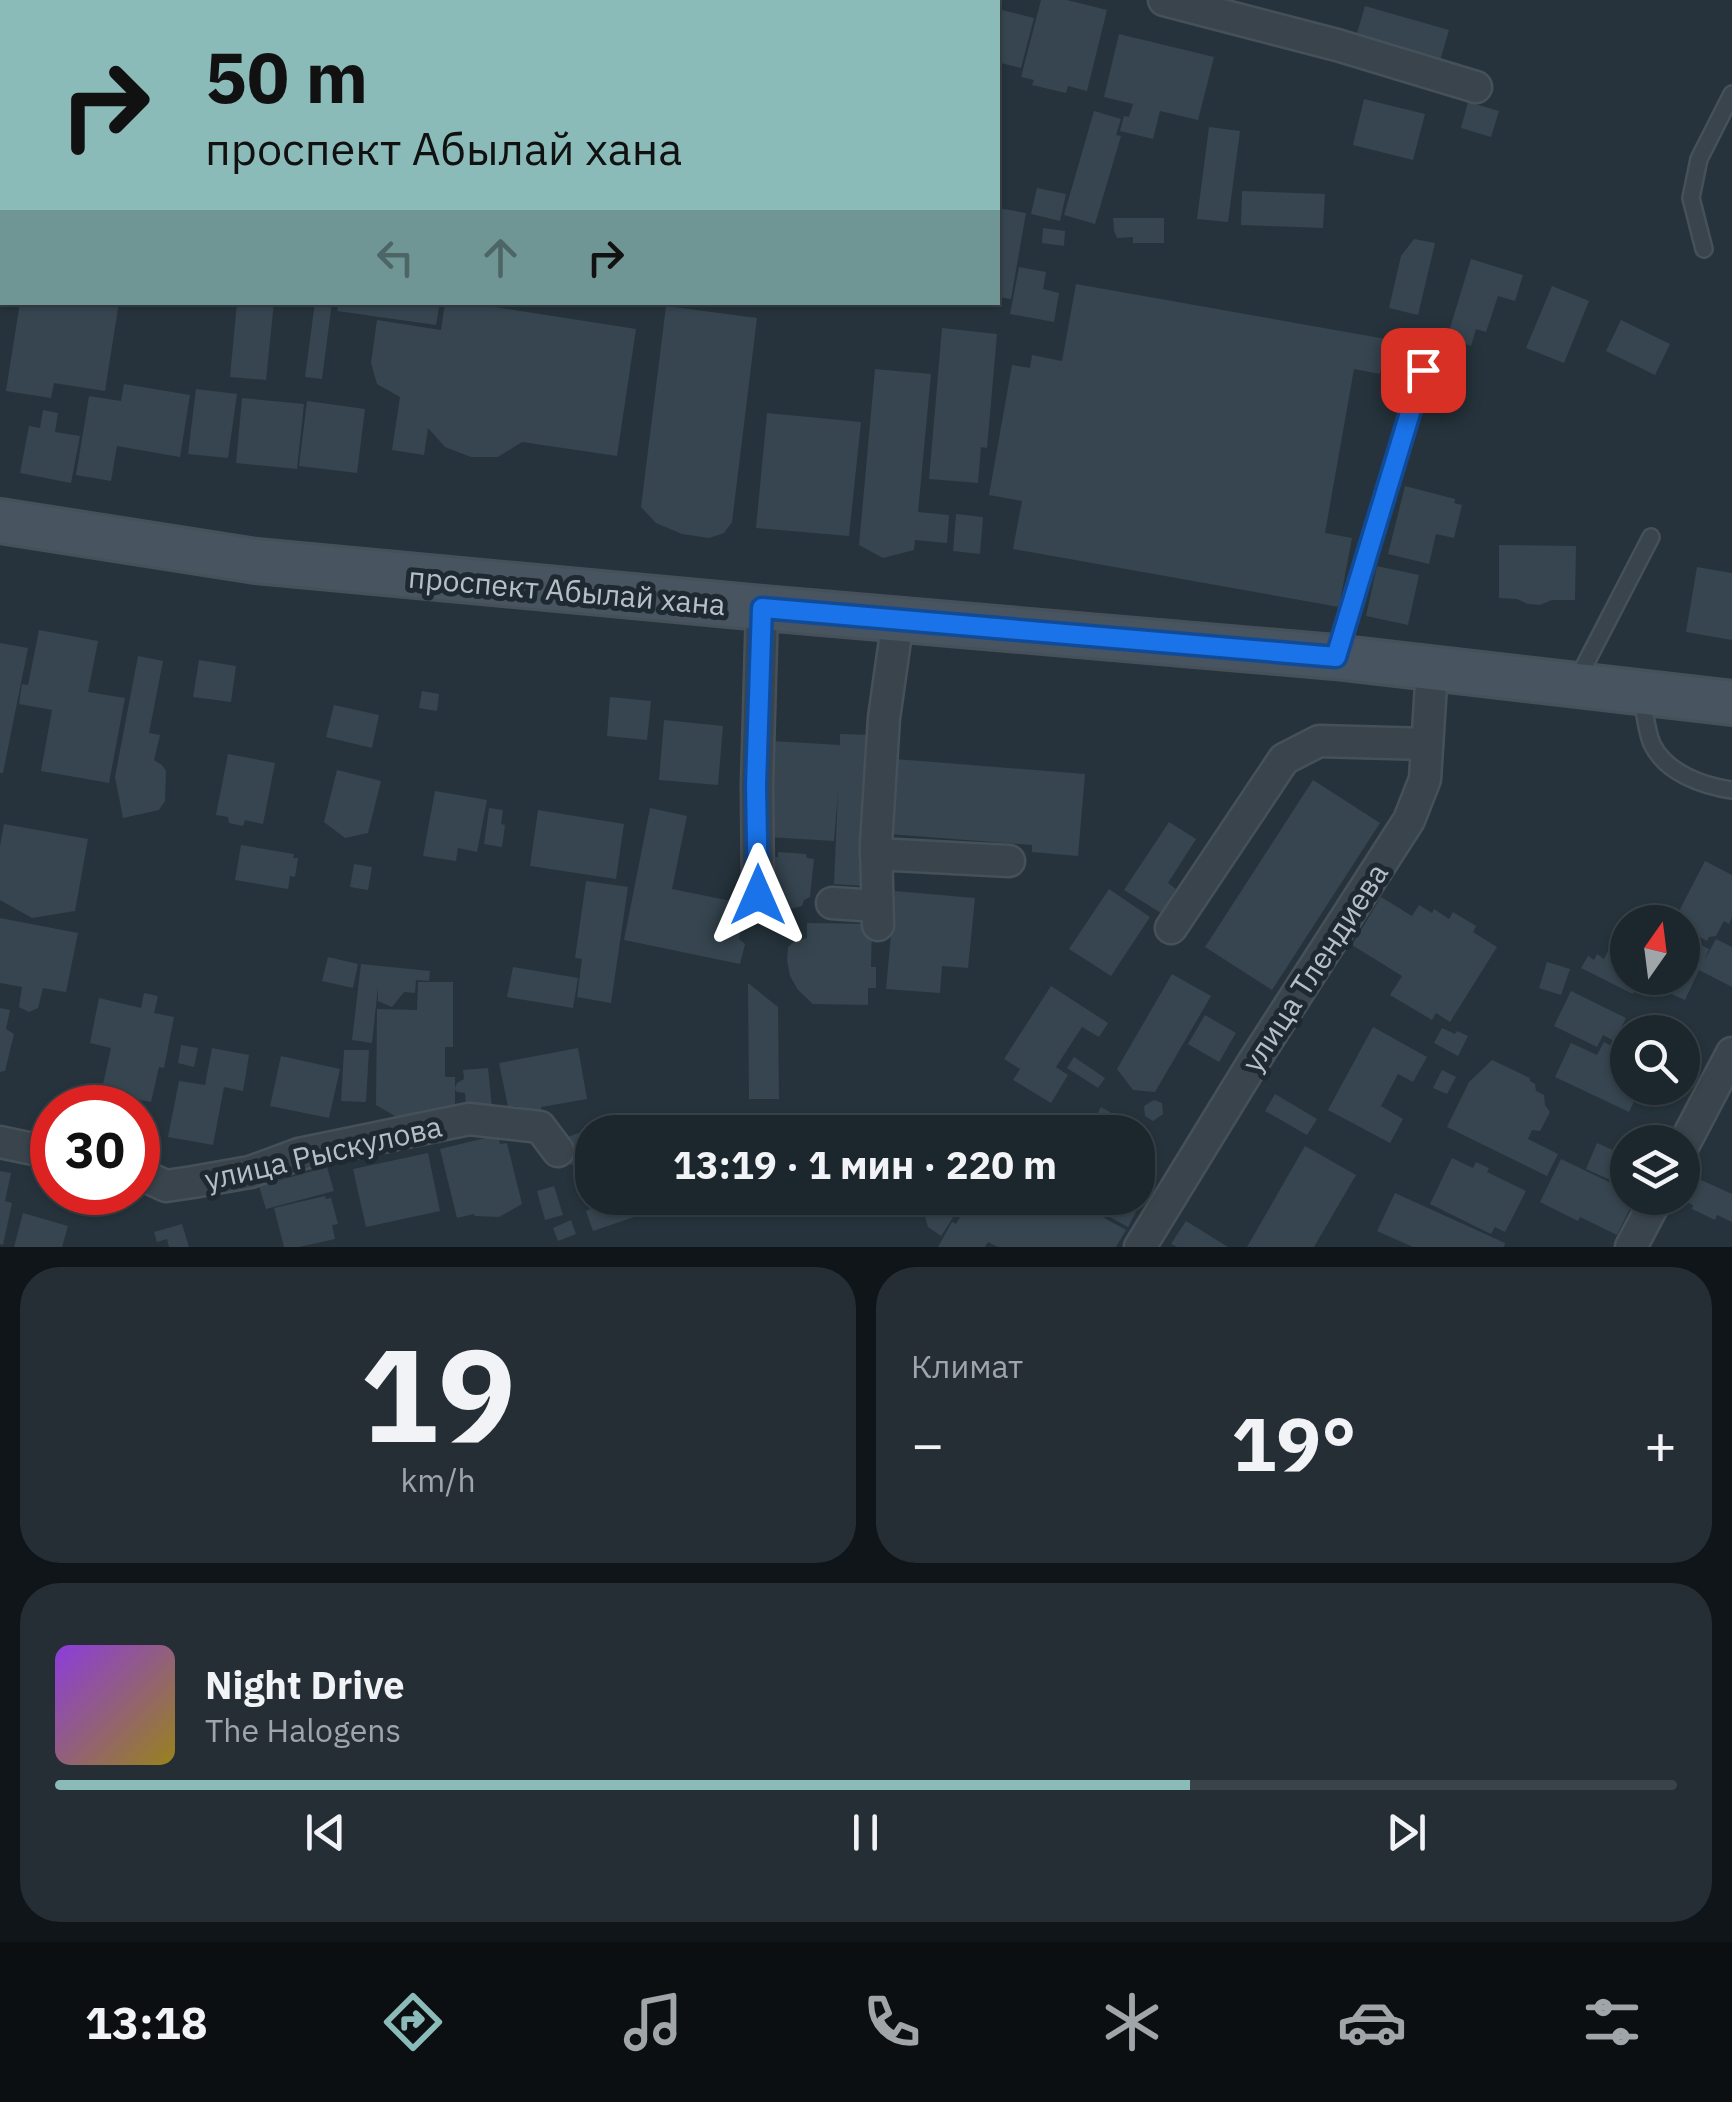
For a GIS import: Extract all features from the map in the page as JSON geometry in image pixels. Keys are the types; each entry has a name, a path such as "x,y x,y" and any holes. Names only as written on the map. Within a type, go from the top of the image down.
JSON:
{"main road":[{"name":"проспект Абылай хана","path":"0,522 256,561 1336,657 1732,703"}],"street":[{"path":"1164,0 1337,45 1476,87"},
{"path":"758,895 756,785 762,608"},
{"path":"832,904 878,916 876,854 884,718 898,619"},
{"name":"улица Тлендиева","path":"1140,1247 1408,820 1425,779 1432,668"},
{"path":"1171,928 1284,759 1319,741 1427,744"},
{"path":"876,854 1009,861"},
{"path":"1694,1125 1732,1053"},
{"name":"улица Рыскулова","path":"160,1183 166,1186 250,1172 317,1150 469,1119 540,1127 558,1151"},
{"path":"0,1142 30,1148"},
{"path":"1631,1247 1647,1215"}],"lane":[{"path":"1704,249 1691,198 1699,159 1732,94"},
{"path":"1336,657 1423,370"},
{"path":"1574,685 1651,537"},
{"path":"1642,693 1651,742 1660,756 1677,772 1732,790"}],"building":[{"path":"1041,0 1067,0 1107,10 1087,91 1068,86 1066,93 1032,85 1034,80 1021,77"},
{"path":"1365,6 1449,30 1439,64 1355,40"},
{"path":"1000,10 1034,18 1021,68 1001,63"},
{"path":"1119,34 1214,57 1198,120 1160,111 1153,139 1120,131 1133,104 1104,97"},
{"path":"1364,99 1425,114 1413,160 1353,145"},
{"path":"1468,102 1499,111 1491,137 1461,128"},
{"path":"1094,111 1121,119 1116,135 1121,136 1095,224 1064,215"},
{"path":"1209,127 1240,131 1228,222 1197,219"},
{"path":"1037,188 1066,194 1060,221 1031,214"},
{"path":"1242,191 1325,194 1323,228 1241,225"},
{"path":"1000,208 1026,213 1011,299 1000,297"},
{"path":"1113,218 1164,218 1164,243 1133,243 1133,237 1117,238"},
{"path":"1043,228 1065,231 1064,246 1042,243"},
{"path":"1414,239 1435,243 1418,315 1389,308 1401,256"},
{"path":"1471,259 1523,275 1515,301 1498,296 1486,332 1476,329 1471,346 1447,338"},
{"path":"1019,267 1046,272 1043,289 1059,293 1054,322 1010,314"},
{"path":"1076,284 1386,339 1380,374 1354,369 1325,533 1352,538 1339,607 1013,549 1022,501 989,495 1012,365 1030,368 1032,355 1062,361"},
{"path":"1552,286 1589,301 1564,363 1526,348"},
{"path":"20,305 119,305 105,391 54,383 51,398 6,391"},
{"path":"237,305 274,305 266,380 230,377"},
{"path":"315,305 332,305 322,379 305,377"},
{"path":"338,305 439,307 436,325 337,311"},
{"path":"445,305 482,305 636,329 617,456 522,442 498,457 471,457 445,447 428,428 424,455 392,450 400,397 377,384 371,363 377,320 441,330"},
{"path":"666,306 757,318 732,522 724,533 709,538 682,534 656,523 641,507"},
{"path":"1621,320 1670,344 1655,375 1606,351"},
{"path":"942,328 997,334 987,448 981,447 978,483 929,479"},
{"path":"875,369 931,374 918,512 949,515 947,543 915,540 914,550 883,558 859,545"},
{"path":"124,384 190,395 180,457 117,446 111,481 76,475 89,396 121,401"},
{"path":"196,389 237,394 228,458 188,454"},
{"path":"242,398 304,404 297,469 236,463"},
{"path":"307,401 365,409 357,473 299,466"},
{"path":"43,410 58,413 55,432 80,436 71,483 20,473 29,426 40,428"},
{"path":"767,413 861,422 849,536 756,528"},
{"path":"1405,486 1455,499 1454,503 1462,505 1454,538 1436,534 1429,564 1388,554"},
{"path":"956,514 983,517 980,554 953,551"},
{"path":"1499,545 1576,546 1575,600 1552,600 1540,605 1499,598"},
{"path":"1377,566 1419,575 1408,625 1366,616"},
{"path":"1697,567 1732,573 1732,640 1686,632"},
{"path":"39,630 98,641 88,692 125,698 109,783 41,771 52,710 19,704 22,684 28,685"},
{"path":"0,643 28,648 3,773 0,773"},
{"path":"138,656 163,661 149,733 160,735 154,760 166,771 165,801 159,810 123,818 115,777"},
{"path":"199,660 236,666 231,702 193,697"},
{"path":"422,691 439,694 437,711 419,708"},
{"path":"610,697 651,701 647,740 607,736"},
{"path":"334,705 379,715 372,748 326,737"},
{"path":"664,720 723,726 718,785 659,780"},
{"path":"840,734 872,735 864,886 834,884 838,791 834,841 767,837 772,741 840,745"},
{"path":"228,754 275,763 263,824 245,820 243,826 216,815"},
{"path":"895,759 1085,774 1078,856 1032,852 1032,845 889,834"},
{"path":"337,770 381,781 368,833 345,838 324,822"},
{"path":"1313,780 1380,823 1272,990 1205,947"},
{"path":"435,791 487,800 477,852 458,848 456,861 423,856"},
{"path":"489,808 503,810 502,847 484,844"},
{"path":"650,808 687,816 672,889 746,904 739,939 745,944 740,964 624,940"},
{"path":"538,810 624,824 616,879 530,866"},
{"path":"1169,822 1196,839 1168,883 1176,889 1161,913 1124,890"},
{"path":"4,824 88,839 75,911 32,918 0,900"},
{"path":"241,845 294,854 293,858 298,858 295,877 290,876 288,889 235,880"},
{"path":"778,852 806,854 814,859 810,897 802,906 791,909 767,899 771,857 778,857"},
{"path":"1705,861 1732,875 1732,917 1729,924 1724,921 1716,936 1707,941 1700,937 1700,905 1682,905"},
{"path":"354,864 372,867 368,890 350,887"},
{"path":"586,881 628,887 611,1003 577,997 582,959 575,958"},
{"path":"1109,889 1150,917 1111,976 1069,949"},
{"path":"895,891 975,898 968,968 942,966 940,993 886,989"},
{"path":"1381,897 1412,916 1419,905 1449,919 1453,912 1476,926 1473,932 1497,947 1450,1022 1436,1013 1432,1020 1390,995 1402,976 1352,945"},
{"path":"0,918 78,933 66,992 43,988 38,1008 29,1012 19,1007 22,987 0,983"},
{"path":"807,923 872,924 871,967 876,967 876,988 868,988 868,1005 813,1004 798,990 790,976 788,947 807,938"},
{"path":"1716,939 1732,947 1732,987 1700,971 1700,944 1709,949 1705,959"},
{"path":"1610,947 1610,982 1581,968 1588,956 1594,960 1597,954 1604,959"},
{"path":"328,957 358,964 353,988 322,981"},
{"path":"1547,962 1570,969 1561,995 1539,988"},
{"path":"361,964 430,971 429,981 416,980 415,993 404,992 392,1007 378,1001 378,987 372,1043 352,1040"},
{"path":"513,967 578,978 573,1008 507,997"},
{"path":"1172,974 1211,996 1155,1092 1133,1090 1117,1069"},
{"path":"418,982 453,982 453,1047 445,1047 445,1077 455,1077 455,1088 464,1079 463,1070 488,1068 492,1108 466,1110 465,1093 455,1089 455,1117 395,1116 376,1105 377,1009 417,1010"},
{"path":"748,983 778,1007 779,1099 749,1099"},
{"path":"1051,986 1108,1023 1099,1037 1082,1027 1056,1067 1068,1075 1051,1103 1013,1080 1020,1069 1004,1059"},
{"path":"1571,991 1620,1015 1610,1015 1610,1039 1603,1035 1597,1047 1554,1026"},
{"path":"144,993 158,996 154,1013 174,1017 164,1068 159,1067 155,1085 103,1085 111,1048 90,1043 99,998 141,1008"},
{"path":"0,1008 10,1010 6,1029 14,1034 5,1071 0,1072"},
{"path":"1205,1015 1236,1033 1219,1062 1188,1044"},
{"path":"1373,1027 1427,1057 1413,1082 1398,1074 1381,1106 1403,1119 1390,1143 1328,1110"},
{"path":"1442,1028 1468,1036 1458,1056 1434,1043"},
{"path":"1604,1042 1610,1045 1610,1103 1555,1077 1571,1043 1597,1055"},
{"path":"181,1045 198,1048 194,1067 178,1063"},
{"path":"212,1048 249,1055 243,1091 224,1087 213,1145 168,1137 179,1081 205,1085"},
{"path":"578,1048 587,1099 541,1107 542,1115 520,1119 517,1106 508,1107 499,1063"},
{"path":"344,1050 369,1050 366,1102 341,1101"},
{"path":"281,1056 340,1069 329,1118 270,1106"},
{"path":"1074,1057 1105,1078 1098,1088 1067,1068"},
{"path":"1492,1060 1530,1078 1536,1091 1544,1095 1550,1112 1540,1131 1532,1130 1528,1139 1558,1154 1547,1176 1447,1127 1469,1082"},
{"path":"1442,1070 1456,1077 1447,1094 1433,1088"},
{"path":"1275,1094 1317,1119 1307,1135 1265,1111"},
{"path":"1154,1100 1162,1103 1163,1114 1155,1120 1155,1115 1145,1115 1144,1106"},
{"path":"1614,1105 1632,1105 1629,1112"},
{"path":"1101,1107 1115,1115 1097,1115"},
{"path":"575,1134 575,1163 571,1165 562,1139"},
{"path":"498,1135 500,1144 507,1143 522,1204 499,1217 474,1214 457,1218 440,1149"},
{"path":"1597,1143 1610,1149 1610,1180 1586,1169"},
{"path":"1305,1146 1356,1175 1314,1247 1247,1247"},
{"path":"428,1153 440,1211 366,1227 353,1169"},
{"path":"1452,1158 1473,1168 1476,1162 1489,1168 1487,1172 1526,1191 1505,1232 1495,1227 1491,1234 1430,1204"},
{"path":"1561,1159 1610,1182 1610,1215 1627,1215 1617,1235 1540,1202"},
{"path":"327,1167 334,1191 266,1209 259,1186"},
{"path":"0,1171 11,1173 5,1201 12,1203 3,1245 0,1244"},
{"path":"1700,1179 1732,1194 1732,1222 1717,1215 1715,1220 1700,1213"},
{"path":"554,1186 563,1215 545,1220 537,1191"},
{"path":"1395,1193 1505,1243 1504,1247 1413,1247 1377,1231"},
{"path":"325,1196 331,1198 338,1224 332,1225 335,1239 284,1247 274,1208"},
{"path":"23,1213 68,1226 62,1247 14,1247"},
{"path":"587,1215 640,1215 593,1231"},
{"path":"961,1215 1099,1215 1126,1230 1116,1247 998,1247 988,1242 985,1247 938,1247 952,1222 956,1224"},
{"path":"1106,1215 1134,1215 1128,1227"},
{"path":"954,1216 941,1236 928,1227 925,1217"},
{"path":"571,1220 576,1234 558,1241 553,1228"},
{"path":"1186,1221 1228,1247 1171,1244"},
{"path":"182,1224 189,1247 169,1247 167,1239 157,1242 154,1232"}],"route":[{"path":"758,895 756,785 762,608 1336,657 1423,370"}]}
